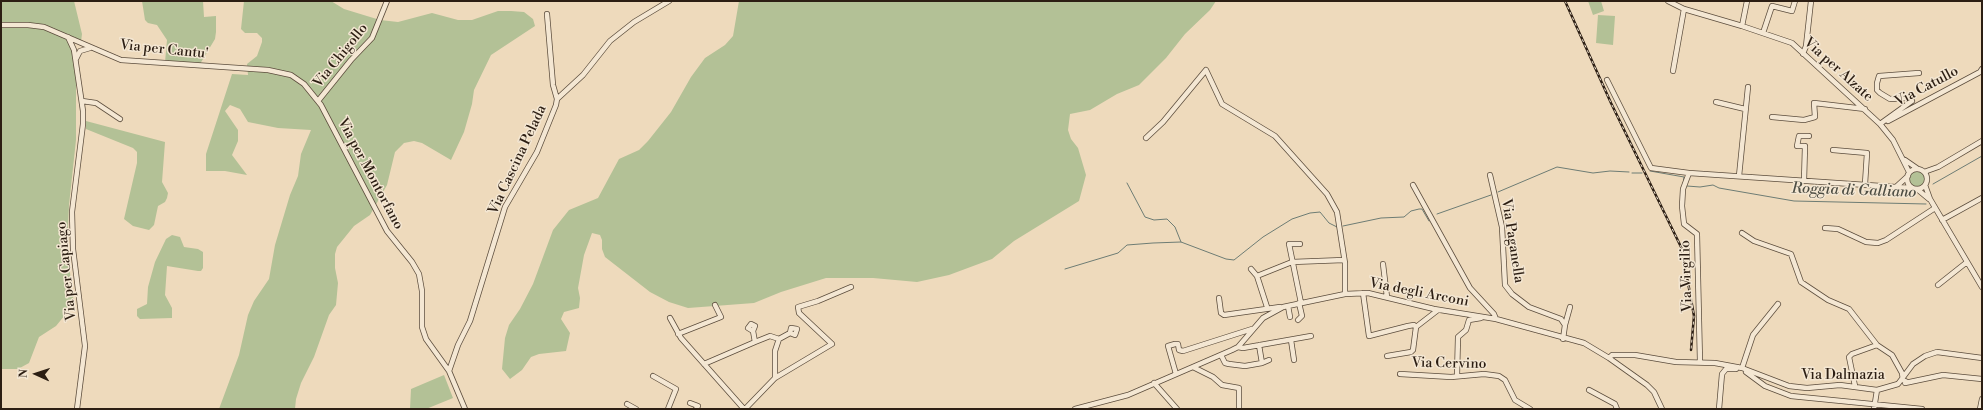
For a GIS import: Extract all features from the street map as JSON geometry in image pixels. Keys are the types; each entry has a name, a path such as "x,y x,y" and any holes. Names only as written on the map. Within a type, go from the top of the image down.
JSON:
{"street":[{"name":"Via Chigollo","path":"318,101 351,60 372,38 387,1"},
{"name":"Via Cascina Pelada","path":"449,371 458,345 470,321 505,207 537,152 557,99 582,75 610,41 634,22 669,1"},
{"name":"Via per Alzate","path":"1668,1 1684,9 1742,26 1792,43 1880,124 1893,140 1905,160 1908,174"},
{"path":"1742,26 1747,1"},
{"path":"1763,33 1772,6 1792,11 1794,1"},
{"path":"1803,54 1806,46 1812,1"},
{"path":"1673,71 1684,9"},
{"path":"547,14 553,85 557,99"},
{"name":"Via per Cantu'","path":"1,25 37,25 121,60 248,69"},
{"name":"Via per Capiago","path":"68,37 76,59 82,101 83,124 72,212 73,249 85,346 77,409"},
{"path":"74,50 81,43"},
{"path":"76,59 81,43"},
{"path":"76,59 80,51 91,48"},
{"name":"Via per Montorfano","path":"248,69 268,70 291,75 304,84 318,101 387,231 412,262 419,274 422,291 422,327 426,339 449,371 465,409"},
{"name":"Via Catullo","path":"1880,124 1980,72 1982,69"},
{"path":"1146,138 1163,122 1206,70 1222,104 1275,136 1327,194 1337,212 1344,260 1345,294"},
{"path":"1880,124 1912,101 1908,98 1890,99 1880,93 1877,90 1879,76 1919,73"},
{"path":"1607,80 1651,168 1689,173 1896,187 1915,188 1925,185"},
{"path":"1739,176 1748,87"},
{"path":"82,101 96,103 120,119"},
{"path":"1716,102 1746,109"},
{"path":"1772,117 1804,120 1815,116 1814,104 1865,109"},
{"path":"1804,181 1805,146 1797,146 1799,136 1809,136"},
{"path":"1924,172 1938,167 1982,141"},
{"path":"1833,150 1867,153 1865,184"},
{"name":"Via per Alzate","path":"1905,160 1918,169"},
{"path":"1938,167 1927,178 1925,185 1930,199 1982,287"},
{"path":"1896,187 1908,174 1918,169 1924,172 1927,178"},
{"name":"Via Virgilio","path":"1689,173 1683,189 1682,206 1684,224 1697,234 1700,362"},
{"path":"1908,174 1908,182 1930,199"},
{"name":"Via Paganella","path":"1490,175 1502,227 1505,282 1507,288 1529,307 1557,317 1565,325"},
{"path":"1413,184 1430,220 1458,264 1470,288 1494,314 1496,319"},
{"path":"1942,220 1982,198"},
{"path":"1825,228 1838,229 1866,242 1878,243 1886,240 1935,208"},
{"path":"1742,233 1754,241 1791,254 1803,284 1828,300 1849,309 1877,345 1892,356 1904,381 1907,382"},
{"path":"1298,320 1302,316 1289,244 1300,244"},
{"path":"1257,276 1292,262 1344,260"},
{"path":"1938,285 1967,262"},
{"path":"1383,264 1387,297"},
{"path":"1251,269 1257,276 1267,307"},
{"path":"670,318 678,334 744,409 775,378 832,344 799,313 797,309 800,306 818,301 851,287"},
{"path":"1363,293 1369,336 1408,326 1414,325 1416,327"},
{"name":"Via degli Arconi","path":"1075,409 1128,395 1238,347 1263,318 1286,306 1345,294 1363,293 1387,297 1438,310 1496,319 1584,343 1608,358 1651,389 1662,409"},
{"path":"1218,298 1221,313 1224,315 1267,307 1286,306 1290,317"},
{"path":"1742,368 1753,335 1778,304"},
{"path":"678,334 721,317 715,305"},
{"path":"1563,338 1570,307"},
{"path":"1387,356 1411,352 1414,350 1416,327 1438,310"},
{"path":"1457,376 1458,337 1466,330 1469,320 1487,318"},
{"path":"1176,374 1168,346 1178,344 1179,350 1183,351 1252,329"},
{"path":"752,331 755,342"},
{"path":"775,378 775,351 779,339 790,333"},
{"path":"704,364 770,336 779,339"},
{"path":"1238,347 1312,336"},
{"path":"1291,340 1294,360"},
{"path":"1259,345 1262,363"},
{"path":"1855,386 1850,357 1852,354 1877,345"},
{"name":"Via Dalmazia","path":"1608,358 1612,355 1636,355 1671,362 1726,364 1742,368 1789,386 1855,386 1877,390 1898,384 1918,360 1937,352 1982,358"},
{"path":"1221,355 1225,363 1246,366 1269,360"},
{"path":"1193,367 1213,377 1222,385 1239,388 1240,409"},
{"path":"1719,409 1722,372 1726,369 1742,368 1765,386 1791,396 1875,407 1922,409"},
{"name":"Via Cervino","path":"1400,374 1457,376 1484,374 1502,377 1515,400 1530,409"},
{"path":"1898,384 1943,375 1982,379"},
{"path":"653,376 676,389 668,409"},
{"path":"1154,383 1177,409"},
{"path":"1589,390 1615,404 1616,409"},
{"path":"1875,407 1877,390"},
{"path":"1980,409 1982,398"},
{"path":"690,403 698,406 696,409"},
{"path":"627,404 636,409"}],"green space":[{"path":"1,1 74,1 82,34 81,42 74,40 72,43 76,83 76,140 69,205 67,249 74,304 56,326 39,337 29,363 18,369 1,369"},
{"path":"142,1 203,1 204,17 216,16 216,32 215,39 200,64 165,62 167,40 157,25 148,23 145,20"},
{"path":"244,1 331,1 344,9 380,20 398,22 432,13 458,20 472,20 498,11 524,12 533,19 535,26 491,55 474,90 472,104 464,132 451,160 422,143 414,141 404,143 395,152 387,185 370,215 354,226 337,247 335,254 335,268 338,283 336,305 329,315 314,357 301,383 296,399 295,409 219,409 239,355 248,315 254,301 269,279 275,245 290,195 298,176 301,154 311,130 278,128 248,122 240,109 230,105 225,111 238,130 238,141 232,155 247,175 225,171 206,171 206,154 232,74 248,75 247,64 257,56 262,42 262,38 257,33 245,33 241,29"},
{"path":"739,1 1216,1 1210,10 1185,34 1166,58 1139,85 1117,94 1090,110 1070,114 1068,130 1071,139 1078,148 1086,175 1079,201 1014,241 992,259 949,275 917,282 873,278 826,278 781,292 754,303 688,308 669,302 650,292 605,257 600,235 592,233 584,255 578,288 580,298 579,308 564,312 561,319 570,333 566,351 539,354 531,357 522,370 510,379 502,369 505,338 509,325 520,309 533,284 553,230 569,210 598,198 619,159 639,150 648,141 671,112 691,77 705,58 725,45 733,36"},
{"path":"1588,1 1601,1 1604,11 1593,15"},
{"path":"1598,15 1615,16 1613,45 1596,43"},
{"path":"86,121 165,142 162,182 168,193 165,202 158,206 154,225 149,230 133,226 124,219 137,163 137,152 133,148 86,129"},
{"path":"1917,171 1923,173 1925,179 1923,185 1917,187 1911,185 1909,179 1911,173"},
{"path":"172,235 180,237 184,247 198,249 203,252 203,268 201,271 198,271 167,266 165,295 172,308 172,318 140,319 137,316 137,309 147,304 148,287 155,262 166,239"},
{"path":"444,375 453,398 426,409 410,409 411,389"}],"waterway":[{"name":"Roggia di Galliano","path":"1933,184 1982,156"},
{"name":"Roggia di Galliano","path":"1498,192 1557,167 1593,173 1610,171 1629,172"},
{"name":"Roggia di Galliano","path":"1650,171 1684,177 1683,185"},
{"name":"Roggia di Galliano","path":"1632,173 1642,173"},
{"path":"1127,183 1145,217 1154,220 1167,219 1175,227 1181,242"},
{"name":"Roggia di Galliano","path":"1687,186 1700,187 1713,185 1719,188 1794,201 1926,204"},
{"name":"Roggia di Galliano","path":"1437,214 1491,195"},
{"name":"Roggia di Galliano","path":"1343,226 1381,218 1404,217 1411,211 1419,209 1422,209 1429,221"},
{"name":"Roggia di Galliano","path":"1065,269 1118,253 1127,245 1153,243 1181,242 1226,259 1234,260 1263,237 1292,219 1310,213 1320,212 1329,223 1337,227"}],"railway":[{"path":"1565,1 1611,103 1682,249 1694,316 1691,350"}]}
